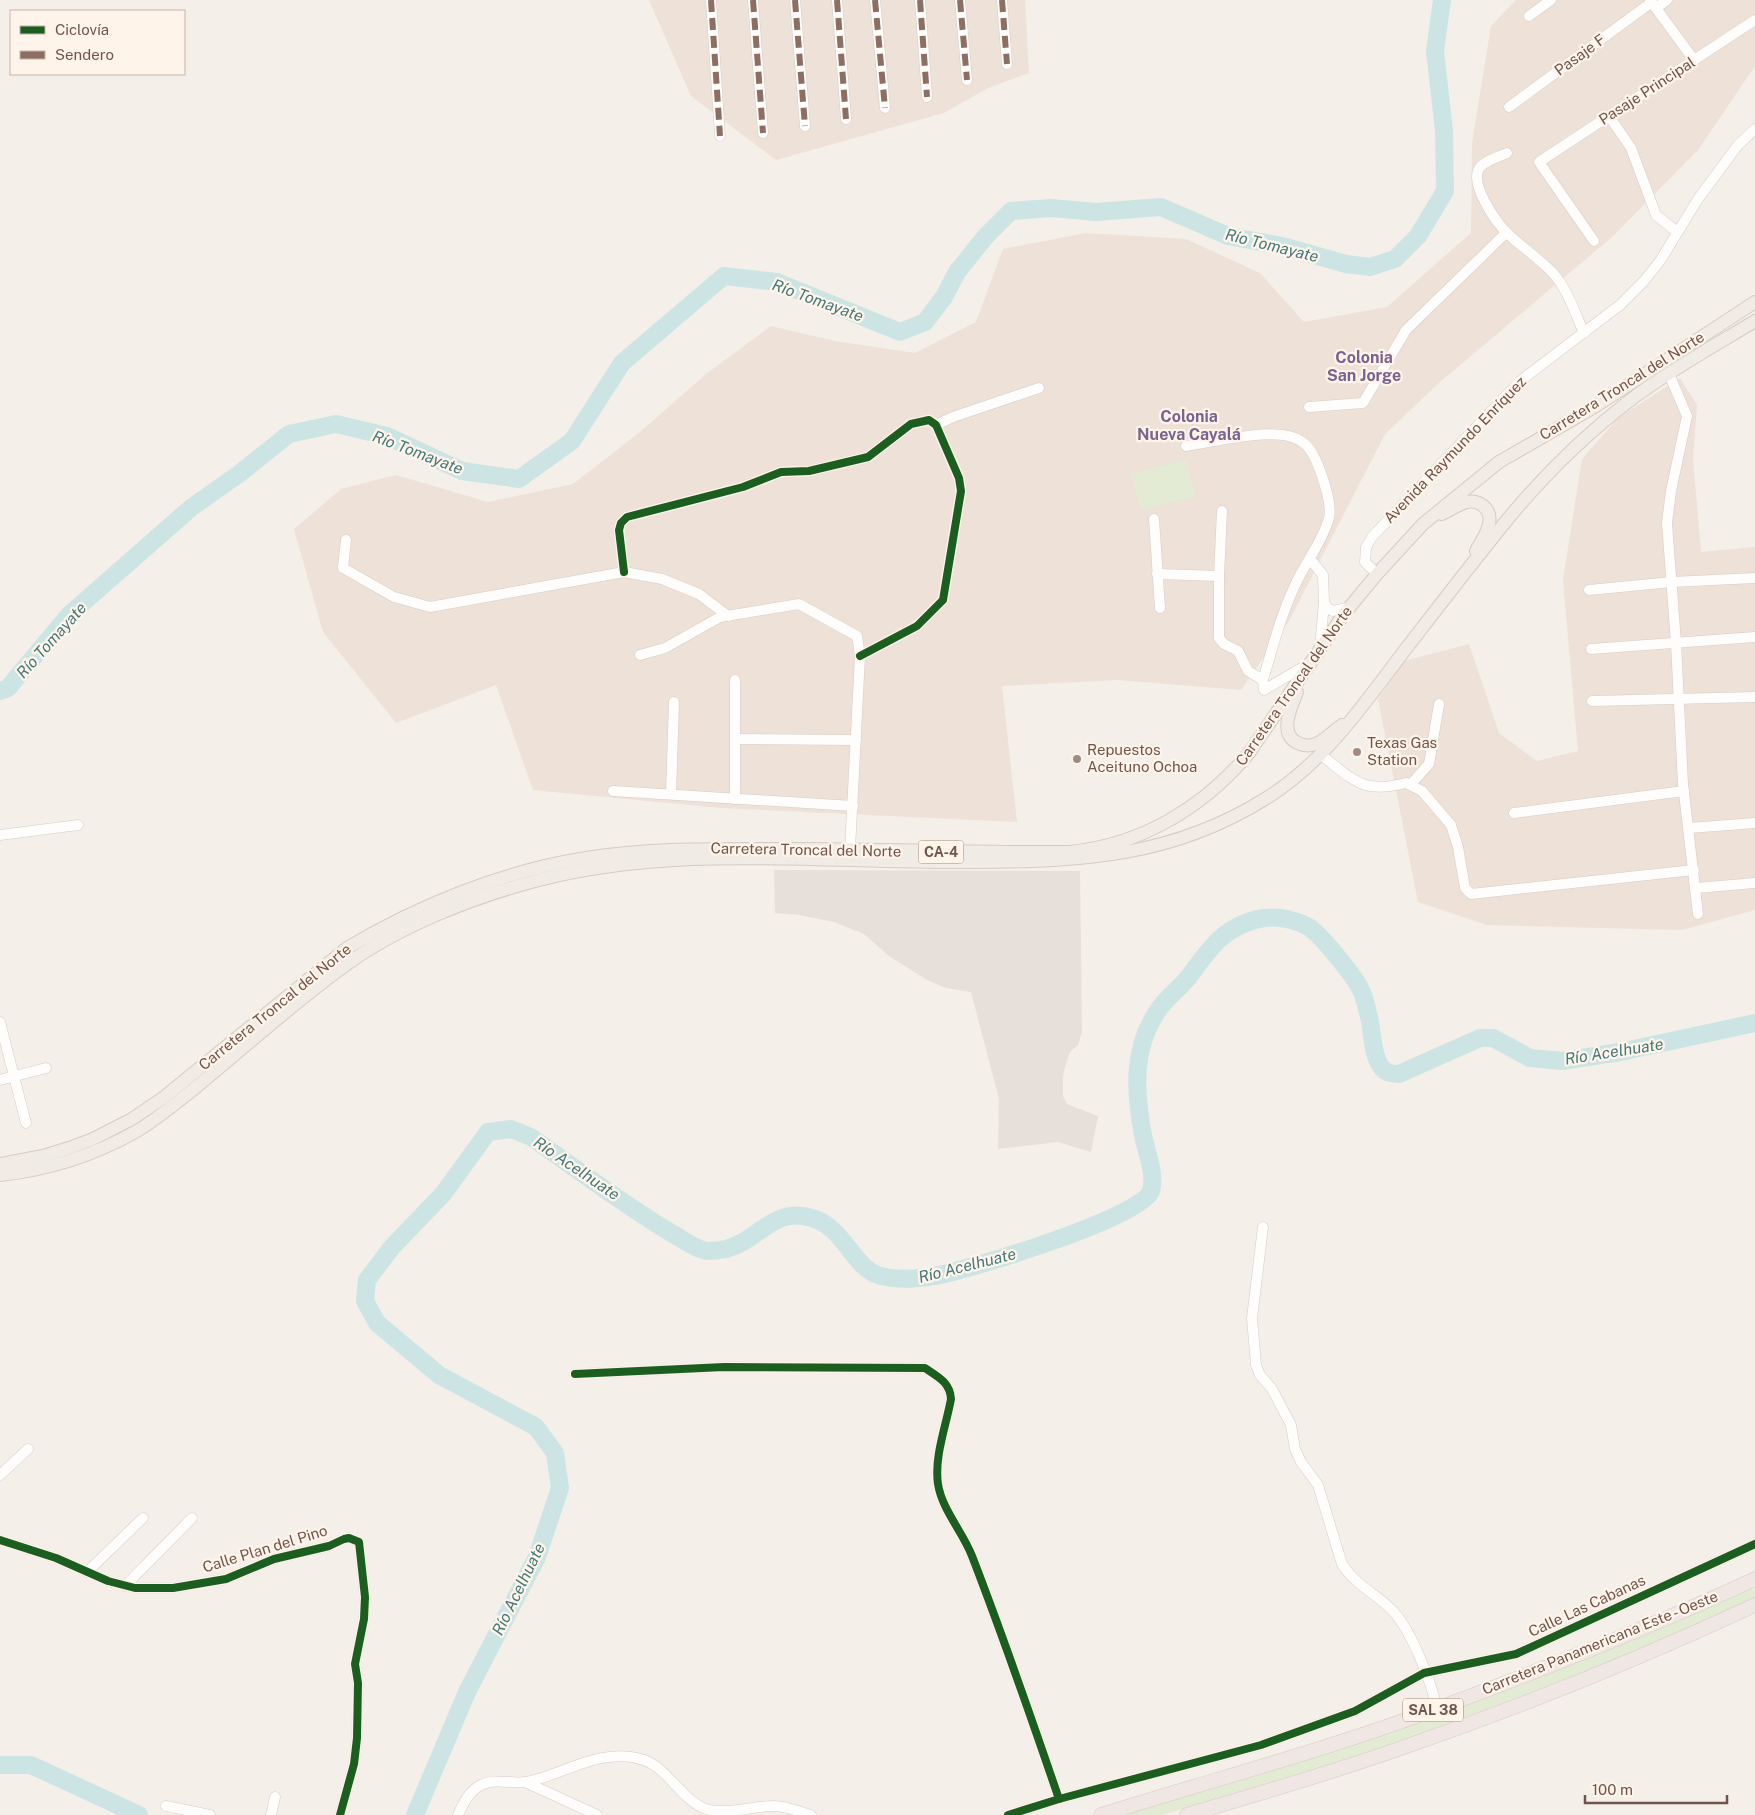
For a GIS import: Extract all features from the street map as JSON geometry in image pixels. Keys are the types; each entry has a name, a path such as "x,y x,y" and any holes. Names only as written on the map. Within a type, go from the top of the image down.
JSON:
{"highway":[{"name":"Carretera Panamericana Este - Oeste","path":"1100,1815 1326,1746 1437,1709 1634,1631 1753,1581"},
{"name":"Carretera Panamericana Este - Oeste","path":"1187,1815 1357,1763 1462,1727 1624,1663 1755,1605"}],"main road":[{"name":"Carretera Troncal del Norte","path":"0,1164 42,1156 69,1148 93,1139 132,1120 163,1098 347,948 372,934 423,909 483,886 550,865 645,851 850,848 959,853 1069,852 1121,842 1181,814 1225,780 1249,753 1350,607 1377,574 1424,524 1500,462 1596,406 1755,302"},
{"name":"Carretera Troncal del Norte","path":"0,1175 59,1164 98,1150 141,1129 194,1089 321,984 374,946 439,915 533,882 647,861 768,859 948,863 1057,861 1112,855 1160,845 1212,827 1267,798 1290,782 1321,755 1357,714 1510,517 1558,464 1630,400 1755,320"},
{"path":"1424,524 1465,502 1480,503 1487,510 1488,528 1459,582"},
{"path":"1306,670 1288,722 1289,735 1296,742 1305,746 1316,744 1357,714"}],"street":[{"path":"711,0 720,136"},
{"path":"753,0 762,133"},
{"path":"796,0 805,126"},
{"path":"837,0 846,119"},
{"path":"875,0 885,108"},
{"path":"920,0 927,97"},
{"path":"960,0 967,80"},
{"path":"1002,0 1007,64"},
{"path":"1529,16 1551,0"},
{"name":"Pasaje F","path":"1509,108 1653,3 1667,0"},
{"path":"1653,3 1694,60"},
{"name":"Pasaje Principal","path":"1594,241 1539,162 1755,20"},
{"path":"1609,116 1631,148 1656,215 1677,232"},
{"name":"Avenida Raymundo Enríquez","path":"1377,574 1365,562 1366,547 1372,537 1520,381 1620,305 1644,281 1660,261 1698,199 1738,145 1755,129"},
{"path":"1507,153 1487,162 1479,168 1476,177 1482,196 1506,233 1553,273 1566,293 1584,333"},
{"path":"1309,407 1364,403 1390,354 1406,330 1506,233"},
{"path":"1669,374 1688,416 1670,491 1667,523 1684,791 1698,914"},
{"path":"936,425 953,416 1039,388"},
{"path":"624,572 619,530 621,523 627,517 743,487 780,472 809,471 868,457 911,424 929,420 936,425 959,478 961,491 943,600 917,626 860,656"},
{"path":"1186,446 1269,435 1287,436 1306,444 1312,452 1331,508 1329,518 1298,579 1284,612 1263,680 1264,690 1306,670"},
{"path":"1222,511 1219,638 1224,644 1238,650 1248,671 1263,680"},
{"path":"1154,518 1160,608"},
{"path":"346,540 343,568 394,597 430,607 624,572 662,579 699,594 728,616"},
{"path":"1310,558 1323,575 1324,602 1320,648"},
{"path":"1157,574 1219,576"},
{"path":"1589,590 1672,582 1755,578"},
{"path":"1324,602 1327,608 1333,611 1350,607"},
{"path":"640,655 665,648 720,617 799,604 857,636 860,656 850,848"},
{"path":"1591,649 1755,638"},
{"path":"735,680 735,799"},
{"path":"1592,702 1755,697"},
{"path":"670,794 674,702"},
{"path":"1411,784 1429,764 1439,704"},
{"path":"736,740 856,740"},
{"path":"1321,755 1359,784 1374,788 1411,784 1422,791 1451,825 1465,888 1471,894 1694,870"},
{"path":"614,791 853,806"},
{"path":"1514,813 1684,791"},
{"path":"1689,828 1755,823"},
{"path":"0,835 78,825"},
{"path":"1696,888 1755,883"},
{"path":"0,1022 26,1124"},
{"path":"0,1080 46,1068"},
{"path":"1263,1226 1252,1318 1256,1365 1260,1375 1272,1389 1290,1425 1295,1449 1301,1462 1318,1485 1342,1564 1348,1574 1392,1610 1406,1627 1437,1709"},
{"path":"575,1374 724,1367 925,1368 941,1378 950,1388 951,1399 937,1470 938,1487 945,1504 964,1536 1009,1651 1059,1799"},
{"path":"0,1475 28,1448"},
{"path":"87,1572 143,1518"},
{"path":"125,1586 192,1518"},
{"name":"Calle Plan del Pino","path":"0,1540 56,1558 108,1582 136,1588 173,1588 226,1579 274,1559 329,1546 344,1539 349,1538 359,1542 364,1619 355,1664 358,1683 357,1738 354,1764 340,1815"},
{"name":"Calle Las Cabanas","path":"1008,1815 1059,1799 1261,1745 1355,1711 1424,1673 1516,1654 1755,1544"},
{"path":"458,1815 464,1802 481,1785 496,1781 525,1782 582,1762 631,1757 646,1760 659,1769 693,1802 706,1808 718,1811 777,1806 811,1815"},
{"path":"525,1782 597,1815"},
{"path":"271,1815 275,1797"},
{"path":"166,1806 210,1815"}],"shaded area":[{"path":"649,0 1025,0 1029,73 988,88 944,113 776,160 691,96"},
{"path":"1516,0 1755,0 1755,66 1698,150 1612,237 1440,382 1385,434 1289,621 1241,690 1118,680 1002,686 1017,822 721,808 533,790 496,685 396,723 323,632 294,529 341,489 396,475 488,502 573,484 640,432 706,374 771,326 835,341 915,353 976,322 1003,249 1086,233 1186,239 1260,273 1304,322 1387,307 1471,233 1472,143 1491,26"},
{"path":"1680,378 1697,405 1693,459 1701,552 1755,547 1755,910 1682,930 1487,925 1418,902 1378,699 1404,661 1469,644 1499,733 1537,761 1578,751 1563,580 1582,459 1618,418"},
{"path":"774,870 1080,871 1082,1032 1078,1045 1070,1052 1066,1063 1063,1076 1063,1096 1067,1104 1098,1116 1091,1152 1058,1142 998,1149 999,1099 971,992 946,988 927,980 889,956 864,934 834,922 799,915 775,913"}],"green space":[{"path":"1186,460 1195,497 1141,510 1132,474"},
{"path":"1752,1588 1755,1591 1755,1599 1604,1665 1390,1746 1304,1774 1162,1815 1116,1815 1206,1788"}],"waterway":[{"name":"Río Tomayate","path":"0,691 8,688 69,615 192,507 239,474 289,434 336,424 387,436 462,471 519,479 572,441 622,363 724,276 777,282 900,332 925,322 944,297 957,272 986,236 1011,211 1051,208 1096,212 1161,207 1228,236 1282,246 1346,264 1370,267 1395,259 1418,236 1445,191 1444,131 1435,51 1442,0"},
{"name":"Río Acelhuate","path":"415,1815 467,1692 537,1557 560,1488 555,1453 536,1427 439,1375 377,1323 365,1301 367,1280 392,1247 443,1194 488,1132 511,1129 531,1137 655,1223 703,1250 726,1249 738,1245 777,1220 799,1216 812,1218 832,1230 869,1271 885,1277 913,1279 952,1272 1015,1254 1087,1228 1118,1215 1141,1202 1151,1191 1152,1185 1151,1170 1138,1103 1139,1056 1143,1041 1149,1026 1161,1007 1187,979 1213,946 1230,931 1251,921 1275,917 1296,922 1313,930 1328,945 1351,974 1361,991 1370,1019 1378,1062 1385,1071 1392,1073 1399,1074 1480,1038 1493,1038 1530,1058 1562,1061 1620,1052 1755,1023"},
{"name":"Río Acelhuate","path":"0,1765 31,1765 139,1815"}],"marked path":[{"path":"711,0 720,136"},
{"path":"753,0 763,133"},
{"path":"795,0 805,126"},
{"path":"837,0 846,119"},
{"path":"875,0 885,108"},
{"path":"920,0 927,97"},
{"path":"960,0 967,80"},
{"path":"1002,0 1007,64"}],"cycle path":[{"path":"624,572 619,530 621,523 627,517 743,487 781,472 809,471 868,457 911,424 929,420 936,425 959,478 961,491 943,600 917,626 860,656"},
{"path":"575,1374 724,1367 925,1368 939,1377 946,1384 951,1399 938,1463 937,1474 940,1494 972,1556 1006,1646 1059,1799"},
{"path":"0,1540 56,1558 108,1581 135,1588 173,1588 226,1579 274,1559 329,1546 344,1539 349,1538 359,1542 365,1597 364,1619 355,1664 358,1683 357,1738 354,1764 340,1815"},
{"path":"1008,1815 1059,1799 1261,1745 1355,1711 1424,1673 1516,1654 1755,1544"}],"place":[{"name":"Texas Gas Station","path":"1357,752"},
{"name":"Repuestos Aceituno Ochoa","path":"1077,759"}],"district":[{"name":"Colonia San Jorge","path":"1364,366"},
{"name":"Colonia Nueva Cayalá","path":"1189,425"}]}
